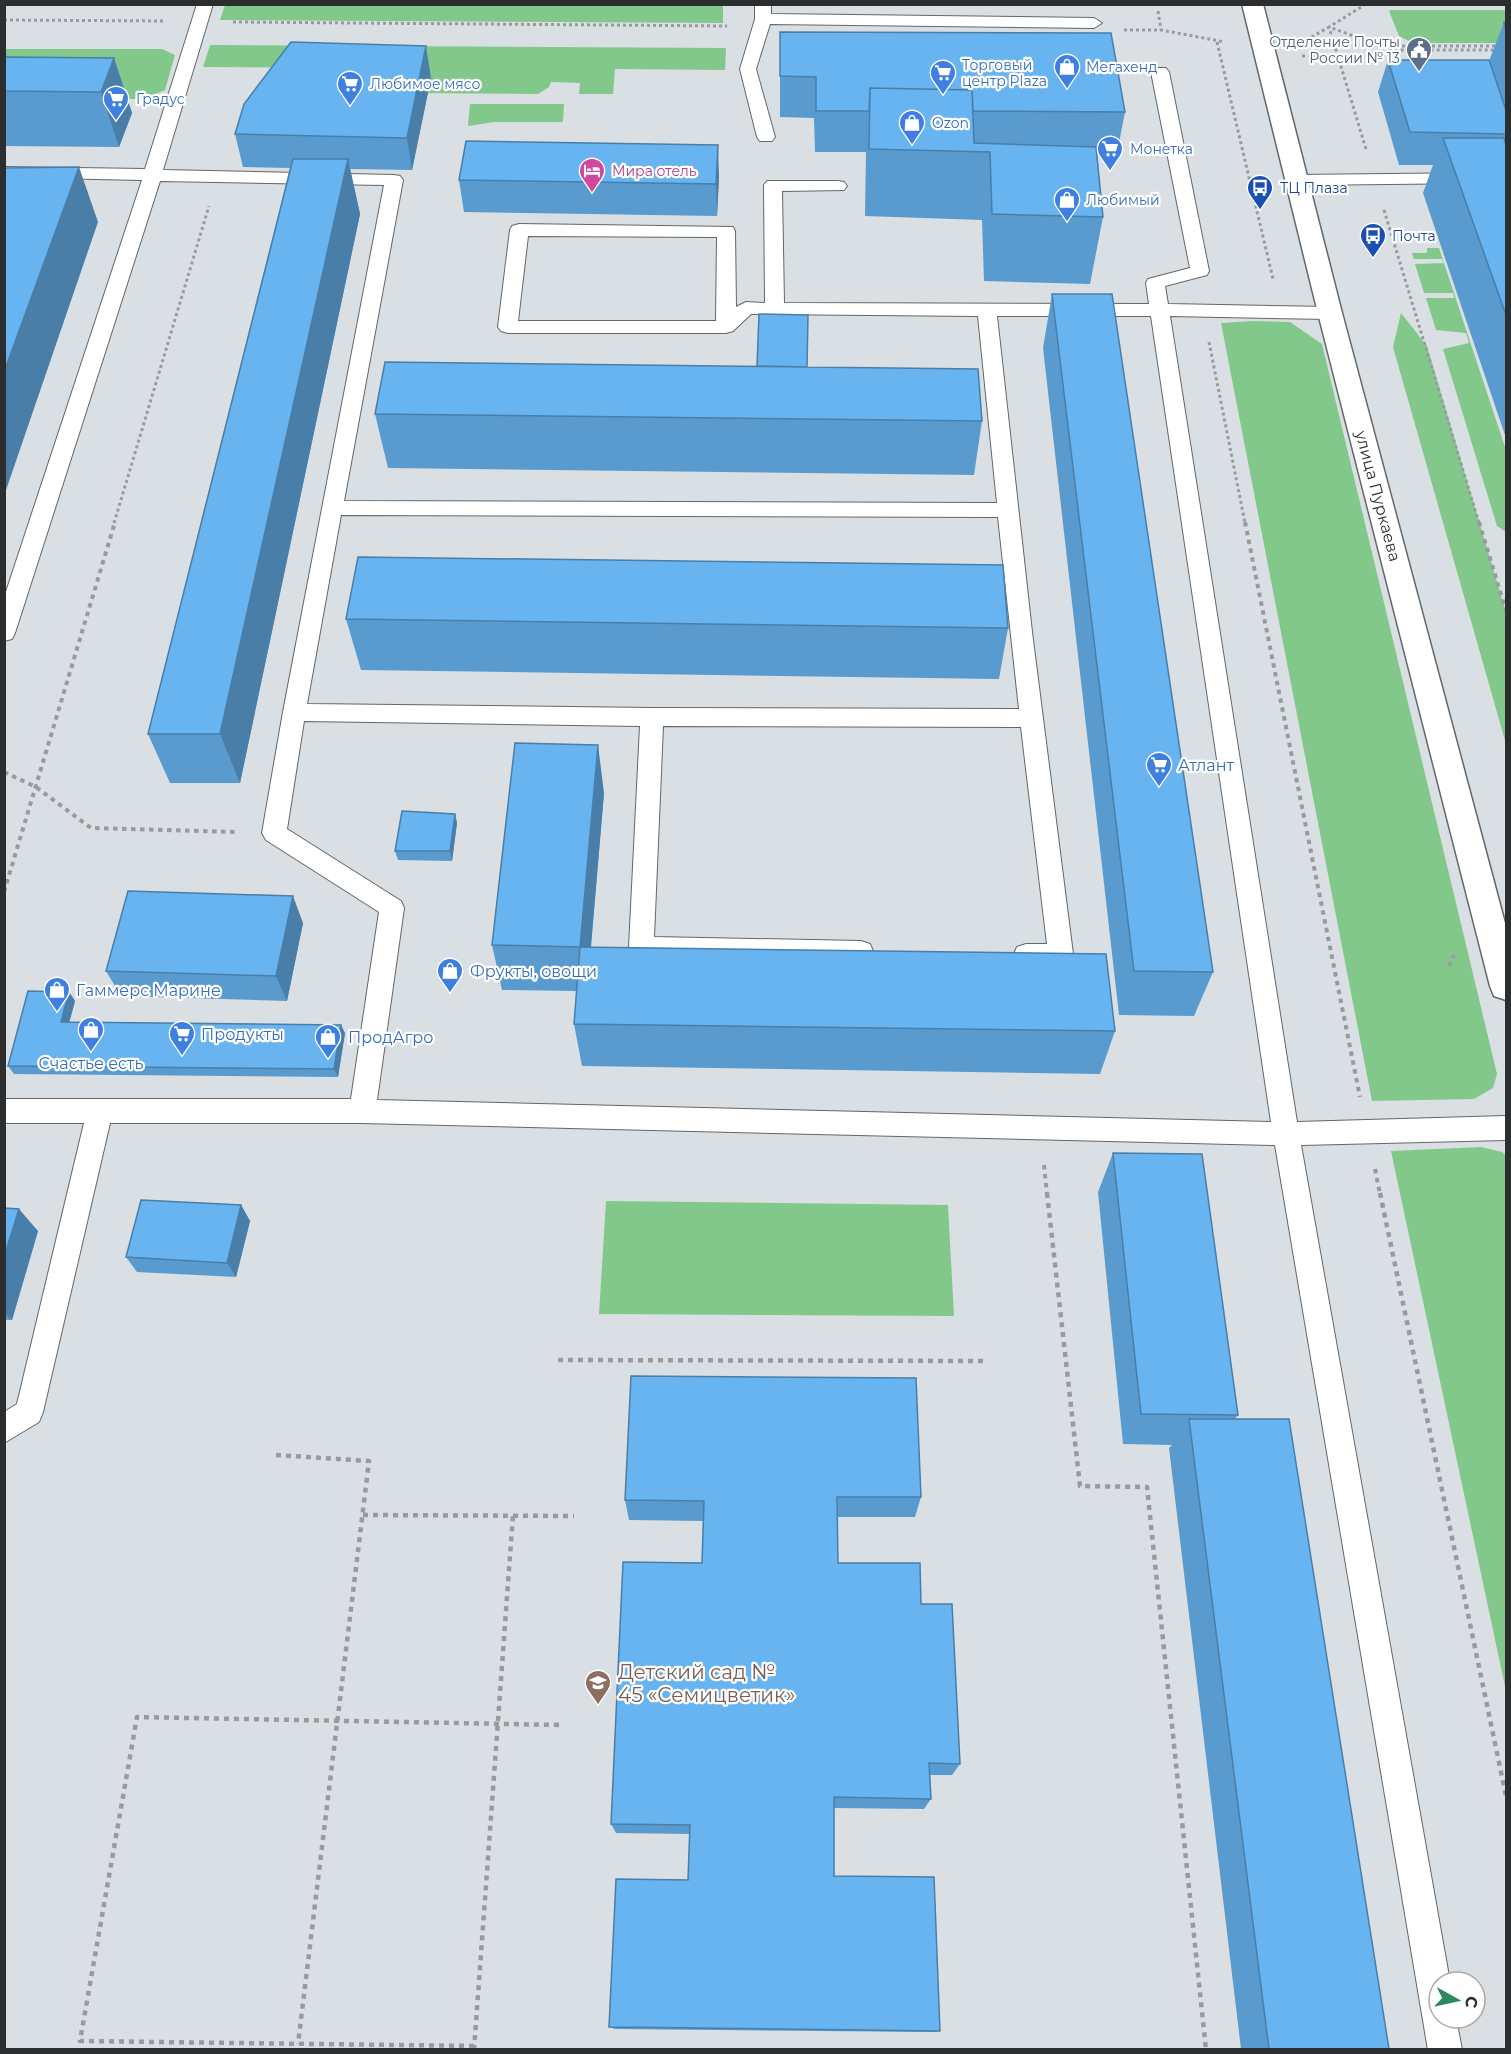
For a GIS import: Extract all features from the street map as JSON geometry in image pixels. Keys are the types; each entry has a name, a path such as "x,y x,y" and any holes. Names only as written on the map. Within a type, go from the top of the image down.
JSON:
{"main road":[{"name":"улица Пуркаева","path":"1252,4 1330,313 1506,986"}],"lane":[{"path":"4,633 153,174 205,4"},
{"path":"766,137 748,69 762,17 1094,23"},
{"path":"1160,72 1200,271 1155,283 1286,1134 1431,1970"},
{"path":"4,172 393,180 294,712 274,833 392,908 362,1112"},
{"path":"1296,180 1482,178 1506,182"},
{"path":"775,309 773,185 838,186"},
{"path":"726,327 726,231 519,230 508,327 726,327 746,308 1330,313"},
{"path":"987,309 1006,510 1061,954 1001,953"},
{"path":"332,508 1006,510"},
{"path":"294,712 652,717 1030,718"},
{"path":"652,717 641,947 881,951"},
{"path":"4,1111 362,1112 1286,1134 1506,1128"},
{"path":"4,1430 29,1412 100,1111"},
{"path":"1441,2030 1445,2049"}],"path":[{"path":"1301,44 1366,4"},
{"path":"1158,11 1161,30"},
{"path":"4,20 200,22 762,17"},
{"path":"1329,27 1381,46 1506,48"},
{"path":"1329,27 1506,611"},
{"path":"1113,30 1161,30 1225,42"},
{"path":"1217,42 1274,279 1266,283"},
{"path":"4,892 217,178"},
{"path":"1203,312 1367,1131 1506,1796"},
{"path":"4,772 36,787 91,828 274,833"},
{"path":"1040,1128 1080,1486 1147,1487 1206,2049"},
{"path":"558,1360 983,1361"},
{"path":"276,1455 369,1461 298,2044"},
{"path":"363,1515 574,1516"},
{"path":"513,1515 498,1724 474,2048 80,2041 137,1717 338,1721 498,1724 562,1725"}],"green space":[{"path":"723,4 723,23 220,20 225,5"},
{"path":"1506,10 1506,43 1413,43 1399,36 1389,11"},
{"path":"210,45 726,48 725,70 615,69 613,94 579,94 580,83 551,82 549,87 538,94 419,93 422,68 203,67"},
{"path":"5,49 162,49 175,55 165,90 144,99 103,99 5,109"},
{"path":"470,104 564,104 563,122 494,122 468,126"},
{"path":"1427,248 1439,248 1444,263 1442,259 1414,259 1412,253 1427,253"},
{"path":"1444,263 1506,450 1506,532 1497,526 1443,349 1469,343 1466,333 1436,330 1426,298 1454,298 1453,293 1424,293 1415,264"},
{"path":"1401,313 1427,346 1506,612 1506,744 1393,347"},
{"path":"1290,322 1322,344 1497,1074 1493,1088 1474,1099 1372,1101 1221,323"},
{"path":"1481,1147 1506,1155 1506,1691 1391,1151"},
{"path":"606,1201 948,1205 954,1316 599,1314"}],"building":[{"path":"780,32 1111,33 1125,112 973,111 972,90 870,88 869,111 816,111 816,77 780,76"},
{"path":"291,42 426,46 407,138 235,134 244,104"},
{"path":"4,57 114,58 101,92 4,91"},
{"path":"1388,60 1489,60 1506,110 1506,134 1410,132"},
{"path":"870,88 972,90 974,143 1096,147 1103,217 992,214 990,152 869,149"},
{"path":"1443,138 1504,138 1506,145 1506,315"},
{"path":"466,141 718,145 716,184 459,180"},
{"path":"293,159 348,159 220,734 148,734"},
{"path":"79,167 4,372 4,168"},
{"path":"1052,294 1112,294 1213,972 1134,971"},
{"path":"759,314 808,315 807,367 757,366"},
{"path":"385,362 978,369 982,421 375,414"},
{"path":"358,557 1003,565 1008,628 346,619"},
{"path":"515,743 598,745 580,947 492,945"},
{"path":"402,811 455,814 450,851 395,851"},
{"path":"128,891 293,896 276,976 106,971"},
{"path":"580,947 1106,954 1115,1031 574,1024"},
{"path":"28,991 69,992 61,1022 341,1025 334,1069 8,1066"},
{"path":"1113,1153 1202,1154 1238,1415 1141,1414"},
{"path":"141,1200 241,1205 227,1263 126,1257"},
{"path":"4,1208 19,1209 4,1257"},
{"path":"631,1376 916,1378 921,1497 837,1497 838,1563 920,1563 921,1604 952,1604 960,1764 929,1763 931,1799 834,1797 834,1876 934,1877 940,2031 609,2027 616,1879 688,1880 690,1825 611,1824 623,1562 702,1563 704,1501 625,1500"},
{"path":"1189,1419 1289,1419 1389,2049 1269,2049"}],"place":[{"name":"Отделение Почты России № 13","path":"1419,73"},
{"name":"Мегахенд","path":"1067,90"},
{"name":"Торговый центр Plaza","path":"943,96"},
{"name":"Любимое мясо","path":"350,107"},
{"name":"Градус","path":"116,122"},
{"name":"Ozon","path":"912,146"},
{"name":"Монетка","path":"1110,172"},
{"name":"Мира отель","path":"592,194"},
{"name":"ТЦ Плаза","path":"1260,211"},
{"name":"Любимый","path":"1067,223"},
{"name":"Почта","path":"1373,259"},
{"name":"Атлант","path":"1159,788"},
{"name":"Фрукты, овощи","path":"450,994"},
{"name":"Гаммерс Марине","path":"57,1013"},
{"name":"Счастье есть","path":"91,1053"},
{"name":"Продукты","path":"182,1057"},
{"name":"ПродАгро","path":"328,1060"},
{"name":"Детский сад № 45 «Семицветик»","path":"598,1706"}]}
